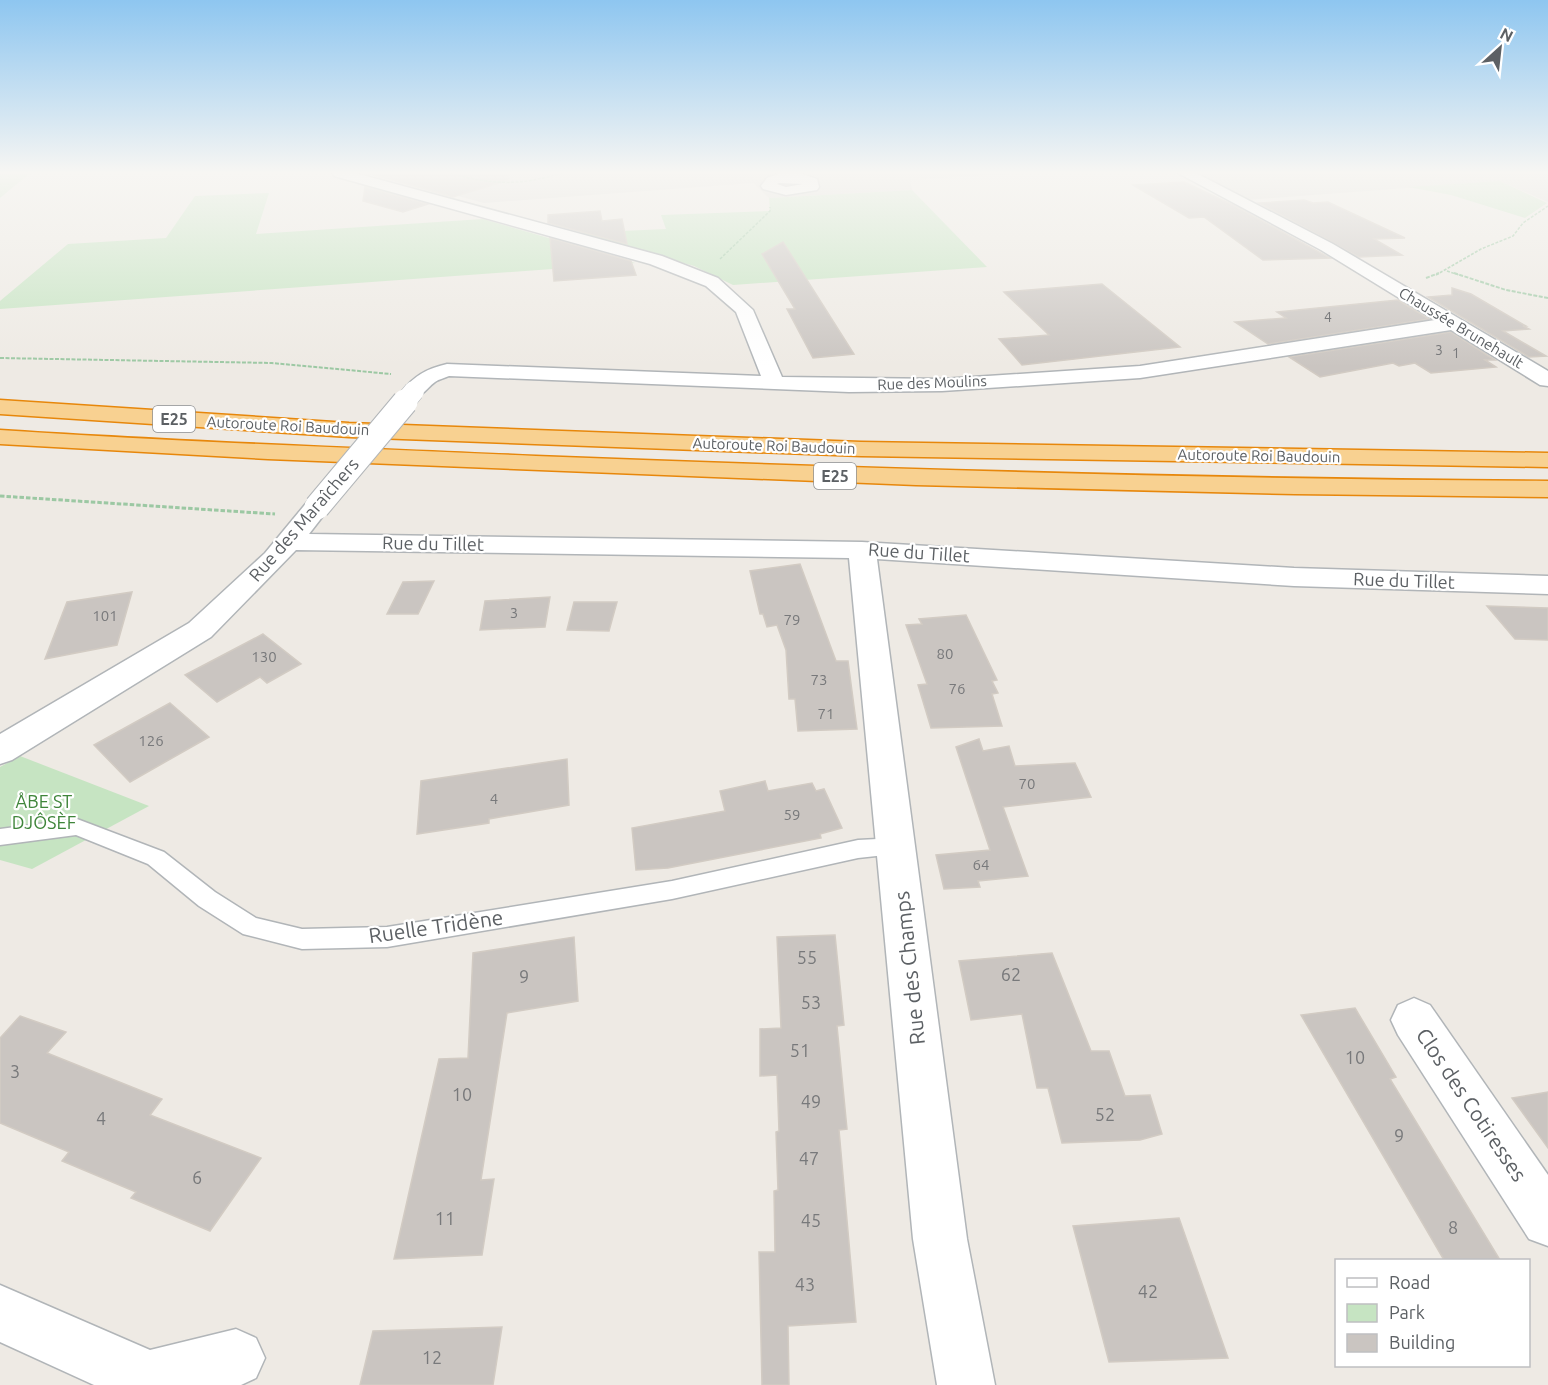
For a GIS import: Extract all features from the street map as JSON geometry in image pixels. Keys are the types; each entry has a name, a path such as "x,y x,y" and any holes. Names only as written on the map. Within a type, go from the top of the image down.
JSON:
{"highway":[{"name":"Autoroute Roi Baudouin","path":"0,407 348,430 861,449 1548,460"},
{"name":"Autoroute Roi Baudouin","path":"0,437 123,446 861,477 1324,488 1548,489"}],"street":[{"path":"575,238 656,260 712,282 744,310 774,383"},
{"name":"Chaussée Brunehault","path":"1309,238 1548,380"},
{"name":"Rue des Moulins","path":"421,384 447,370 456,370 849,386 942,385 1140,372 1407,328 1453,324"},
{"name":"Rue des Maraîchers","path":"0,751 200,630 237,597 304,524 421,384"},
{"name":"Rue du Tillet","path":"304,524 862,550 1294,577 1548,585"},
{"name":"Rue des Champs","path":"862,550 940,1239 966,1385"},
{"name":"Clos des Cotiresses","path":"1414,1020 1548,1220"},
{"path":"0,1313 149,1380 236,1358"}],"lane":[{"name":"Ruelle Tridène","path":"0,837 77,827 156,858 207,899 251,927 302,939 387,937 672,890 858,849 897,847"}],"path":[{"path":"686,272 714,265 742,238"},
{"path":"1393,286 1446,270 1481,249 1509,238"},
{"path":"1446,270 1506,290 1548,298"},
{"path":"0,358 272,363 421,384"},
{"path":"0,496 283,514 304,524"}],"green space":[{"path":"166,238 547,238 635,263 0,309 0,301 68,244"},
{"path":"593,238 958,238 987,267 733,285 694,266"},
{"name":"ÅBE ST DJÔSÈF","path":"20,756 149,806 32,869 0,860 0,767"}],"building":[{"path":"550,238 631,261 636,275 554,281"},
{"path":"603,238 626,238 627,244"},
{"path":"1232,238 1293,238 1330,258 1263,260"},
{"path":"1323,238 1405,238 1374,239 1402,255 1359,257"},
{"path":"783,242 854,354 813,358 787,309 795,309 762,254"},
{"path":"1102,284 1180,347 1022,365 999,339 1049,335 1004,292"},
{"path":"1452,288 1471,294 1526,326 1523,326 1529,329 1503,331 1546,356 1529,357 1428,297 1452,295"},
{"path":"1398,300 1429,319 1268,344 1235,322 1286,318 1277,312"},
{"path":"1451,332 1495,360 1485,360 1496,367 1431,373 1415,363 1399,366 1393,363 1320,377 1289,357"},
{"path":"800,564 836,661 848,661 857,729 798,731 795,699 789,699 786,650 777,625 767,627 763,614 760,614 750,571"},
{"path":"434,581 418,614 387,614 403,582"},
{"path":"132,592 117,645 45,659 67,602"},
{"path":"550,597 545,627 480,630 485,601"},
{"path":"574,602 617,602 609,631 567,630"},
{"path":"1487,606 1548,608 1548,640 1515,639"},
{"path":"966,615 997,680 992,681 998,693 992,694 1002,726 931,728 918,685 927,684 906,625 922,624 919,619"},
{"path":"263,634 301,664 267,683 260,677 217,702 185,675"},
{"path":"170,703 209,737 130,782 94,745"},
{"path":"979,739 983,751 1009,746 1015,766 1075,763 1091,797 1003,807 1028,876 978,881 980,887 944,889 936,855 990,850 956,747"},
{"path":"567,759 569,805 489,819 489,823 417,834 421,781"},
{"path":"765,781 768,791 812,783 816,791 824,789 842,828 820,834 821,838 668,868 636,870 632,828 725,811 720,791"},
{"path":"835,935 844,1025 837,1026 847,1129 839,1130 856,1322 788,1326 789,1385 762,1385 759,1252 775,1252 774,1191 778,1190 776,1132 779,1131 777,1075 760,1076 760,1029 781,1028 777,937"},
{"path":"574,937 578,1001 507,1013 481,1180 494,1179 482,1255 394,1259 439,1059 468,1058 473,953"},
{"path":"1052,953 1091,1051 1109,1051 1125,1096 1150,1095 1162,1134 1140,1140 1062,1143 1048,1088 1037,1088 1022,1014 971,1020 959,961"},
{"path":"1355,1008 1396,1077 1390,1079 1499,1259 1443,1259 1301,1015"},
{"path":"20,1016 66,1032 47,1053 162,1099 150,1115 261,1158 210,1231 131,1198 136,1192 62,1161 69,1152 0,1123 0,1038"},
{"path":"1548,1092 1548,1148 1512,1098"},
{"path":"1179,1218 1228,1358 1109,1362 1073,1226"},
{"path":"502,1327 493,1385 360,1385 373,1331"}]}
